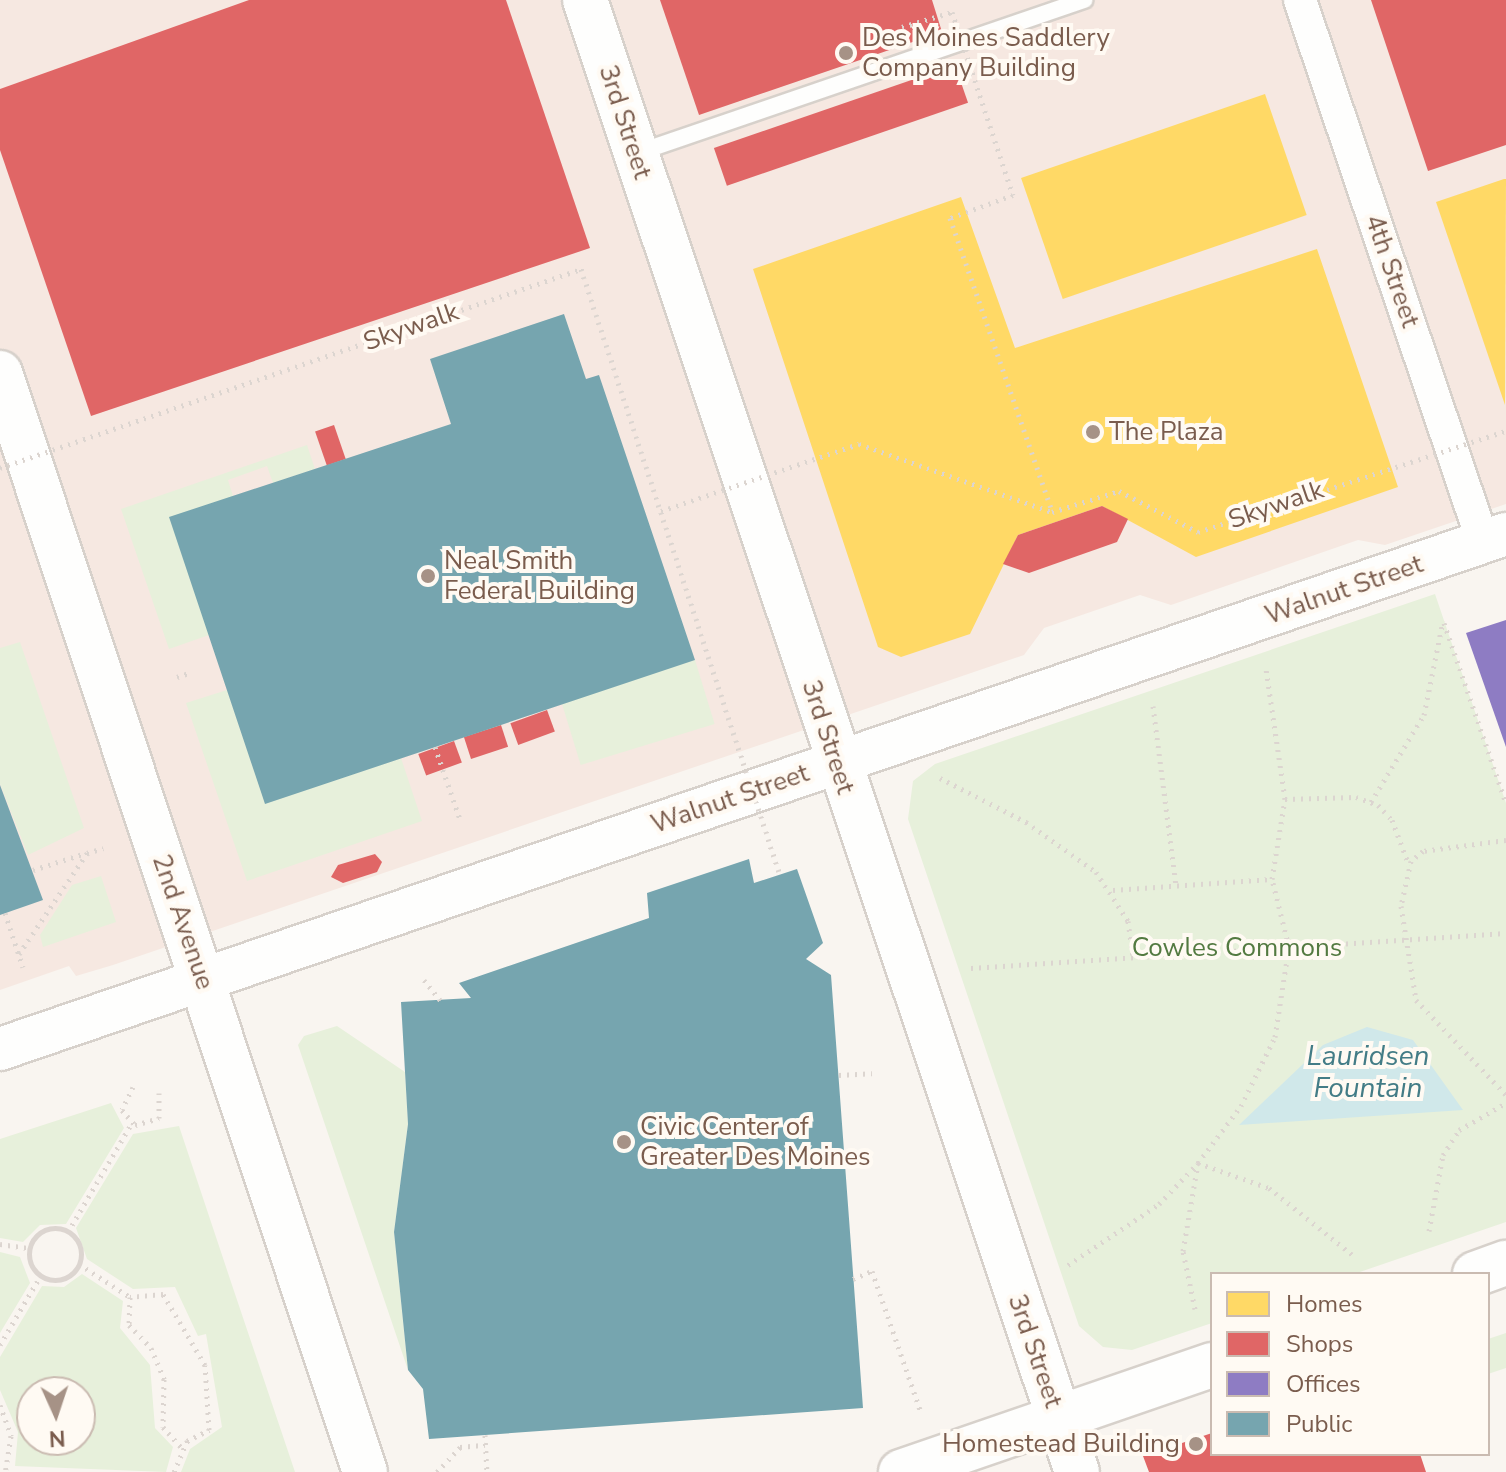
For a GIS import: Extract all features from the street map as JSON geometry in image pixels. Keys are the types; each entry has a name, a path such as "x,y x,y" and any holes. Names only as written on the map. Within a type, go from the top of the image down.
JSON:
{"main road":[{"name":"3rd Street","path":"585,0 836,762 1077,1472"},
{"name":"2nd Avenue","path":"0,373 365,1472"},
{"path":"1481,1272 1506,1263"},
{"path":"901,1472 1210,1366"}],"street":[{"name":"4th Street","path":"1300,0 1495,538"},
{"name":"Walnut Street","path":"0,1049 1495,538"}],"lane":[{"path":"636,154 1085,0"}],"path":[{"path":"902,27 952,12 1013,195 950,218 1052,512"},
{"name":"Skywalk","path":"0,468 581,269 780,875"},
{"name":"Skywalk","path":"1052,512 1119,491 1198,532 1506,431"},
{"path":"661,511 859,444 1052,512"},
{"path":"1371,802 1424,715 1443,621 1506,803"},
{"path":"1068,1265 1159,1204 1198,1163 1241,1106 1275,1037 1289,947 1272,879 1285,799 1266,668"},
{"path":"177,677 189,673"},
{"path":"1153,706 1176,886"},
{"path":"435,747 460,819"},
{"path":"940,778 1026,822 1112,890 1128,921 1133,958"},
{"path":"1285,799 1371,802 1392,820 1410,866 1401,940 1416,1000 1506,1095"},
{"path":"1410,866 1442,843 1506,840"},
{"path":"33,870 103,848"},
{"path":"19,954 87,853"},
{"path":"1112,890 1272,879"},
{"path":"5,913 23,967"},
{"path":"971,968 1506,933"},
{"path":"424,980 440,1000"},
{"path":"839,1075 872,1073"},
{"path":"132,1123 122,1104 133,1087"},
{"path":"132,1123 148,1126 159,1118 159,1093"},
{"path":"1429,1231 1443,1155 1459,1130 1506,1103"},
{"path":"68,1232 132,1123"},
{"path":"1198,1163 1269,1188 1354,1256"},
{"path":"1195,1309 1183,1251 1198,1163"},
{"path":"30,1248 48,1229 68,1232 81,1248 79,1264 59,1280 41,1275"},
{"path":"0,1244 30,1248"},
{"path":"30,1248 41,1275"},
{"path":"79,1264 130,1297 163,1294 199,1349 209,1430 182,1448 174,1472"},
{"path":"853,1279 872,1271 920,1410"},
{"path":"0,1345 41,1275"},
{"path":"130,1297 129,1325 151,1348 164,1379 163,1427 182,1448"},
{"path":"0,1405 11,1436 8,1471"},
{"path":"485,1435 487,1472"},
{"path":"437,1472 460,1447 485,1445"}],"shaded area":[{"path":"0,0 1506,0 1506,504 1385,545 1358,540 1171,605 1140,595 1044,628 1024,655 113,965 76,976 69,966 0,990"}],"green space":[{"path":"307,445 315,469 273,483 267,466 228,480 233,496 209,635 169,649 121,509"},
{"name":"Cowles Commons","path":"1435,594 1506,803 1506,1222 1360,1272 1210,1272 1210,1324 1132,1350 1103,1347 1079,1326 908,819 913,781 935,764"},
{"path":"20,642 84,828 28,855 0,784 0,648"},
{"path":"695,660 715,724 581,765 561,701"},
{"path":"227,690 265,803 401,758 422,821 247,881 186,703"},
{"path":"101,876 116,922 43,947 40,935 72,885"},
{"path":"337,1026 405,1072 408,1124 394,1232 408,1370 298,1045 304,1036"},
{"path":"111,1103 124,1128 66,1224 40,1225 23,1242 0,1238 0,1139"},
{"path":"179,1126 295,1472 181,1472 190,1449 222,1427 206,1334 198,1336 175,1287 133,1289 87,1259 76,1228 133,1134"},
{"path":"0,1252 20,1257 30,1283 0,1333"},
{"path":"82,1274 123,1301 120,1328 150,1365 155,1428 173,1447 166,1472 15,1466 16,1455 96,1456 96,1376 16,1376 16,1427 0,1390 0,1357 42,1286 64,1287"},
{"path":"1506,1333 1506,1368 1490,1373 1490,1338"}],"water":[{"name":"Lauridsen Fountain","path":"1367,1027 1413,1040 1463,1110 1239,1125 1323,1045"}],"building: Homes":[{"path":"1265,94 1307,215 1063,299 1021,178"},
{"path":"1506,179 1505,405 1436,202"},
{"name":"The Plaza","path":"961,197 1015,348 1317,249 1398,487 1196,557 1102,506 1018,535 970,634 901,657 878,647 753,269"}],"building: Shops":[{"path":"249,0 506,0 590,248 91,416 0,150 0,89"},
{"path":"660,0 932,0 942,32 699,115"},
{"path":"1371,0 1506,0 1506,145 1428,171"},
{"path":"955,65 968,103 727,186 714,148"},
{"path":"334,425 346,459 327,466 315,432"},
{"path":"1102,506 1128,519 1117,542 1029,573 1003,564 1018,535"},
{"path":"547,710 555,732 518,745 510,723"},
{"path":"501,725 508,747 471,759 464,737"},
{"path":"454,741 462,763 426,776 418,754"},
{"path":"375,854 382,862 377,872 343,883 331,877 338,865"},
{"path":"1210,1434 1210,1456 1421,1456 1426,1472 1149,1472 1143,1456"}],"building: Offices":[{"path":"1506,620 1506,747 1466,633"}],"building: Public":[{"name":"Neal Smith Federal Building","path":"564,314 586,379 599,375 695,660 265,804 169,517 451,424 430,359"},
{"path":"0,785 43,900 0,915"},
{"name":"Civic Center of Greater Des Moines","path":"749,859 754,883 797,869 823,943 806,959 831,975 863,1408 429,1439 423,1389 408,1370 394,1232 408,1124 401,1002 471,998 459,983 649,918 647,893"}],"place":[{"name":"Des Moines Saddlery Company Building","path":"846,53"},
{"name":"The Plaza","path":"1093,432"},
{"name":"Neal Smith Federal Building","path":"428,576"},
{"name":"Civic Center of Greater Des Moines","path":"624,1142"},
{"name":"Homestead Building","path":"1196,1444"}]}
